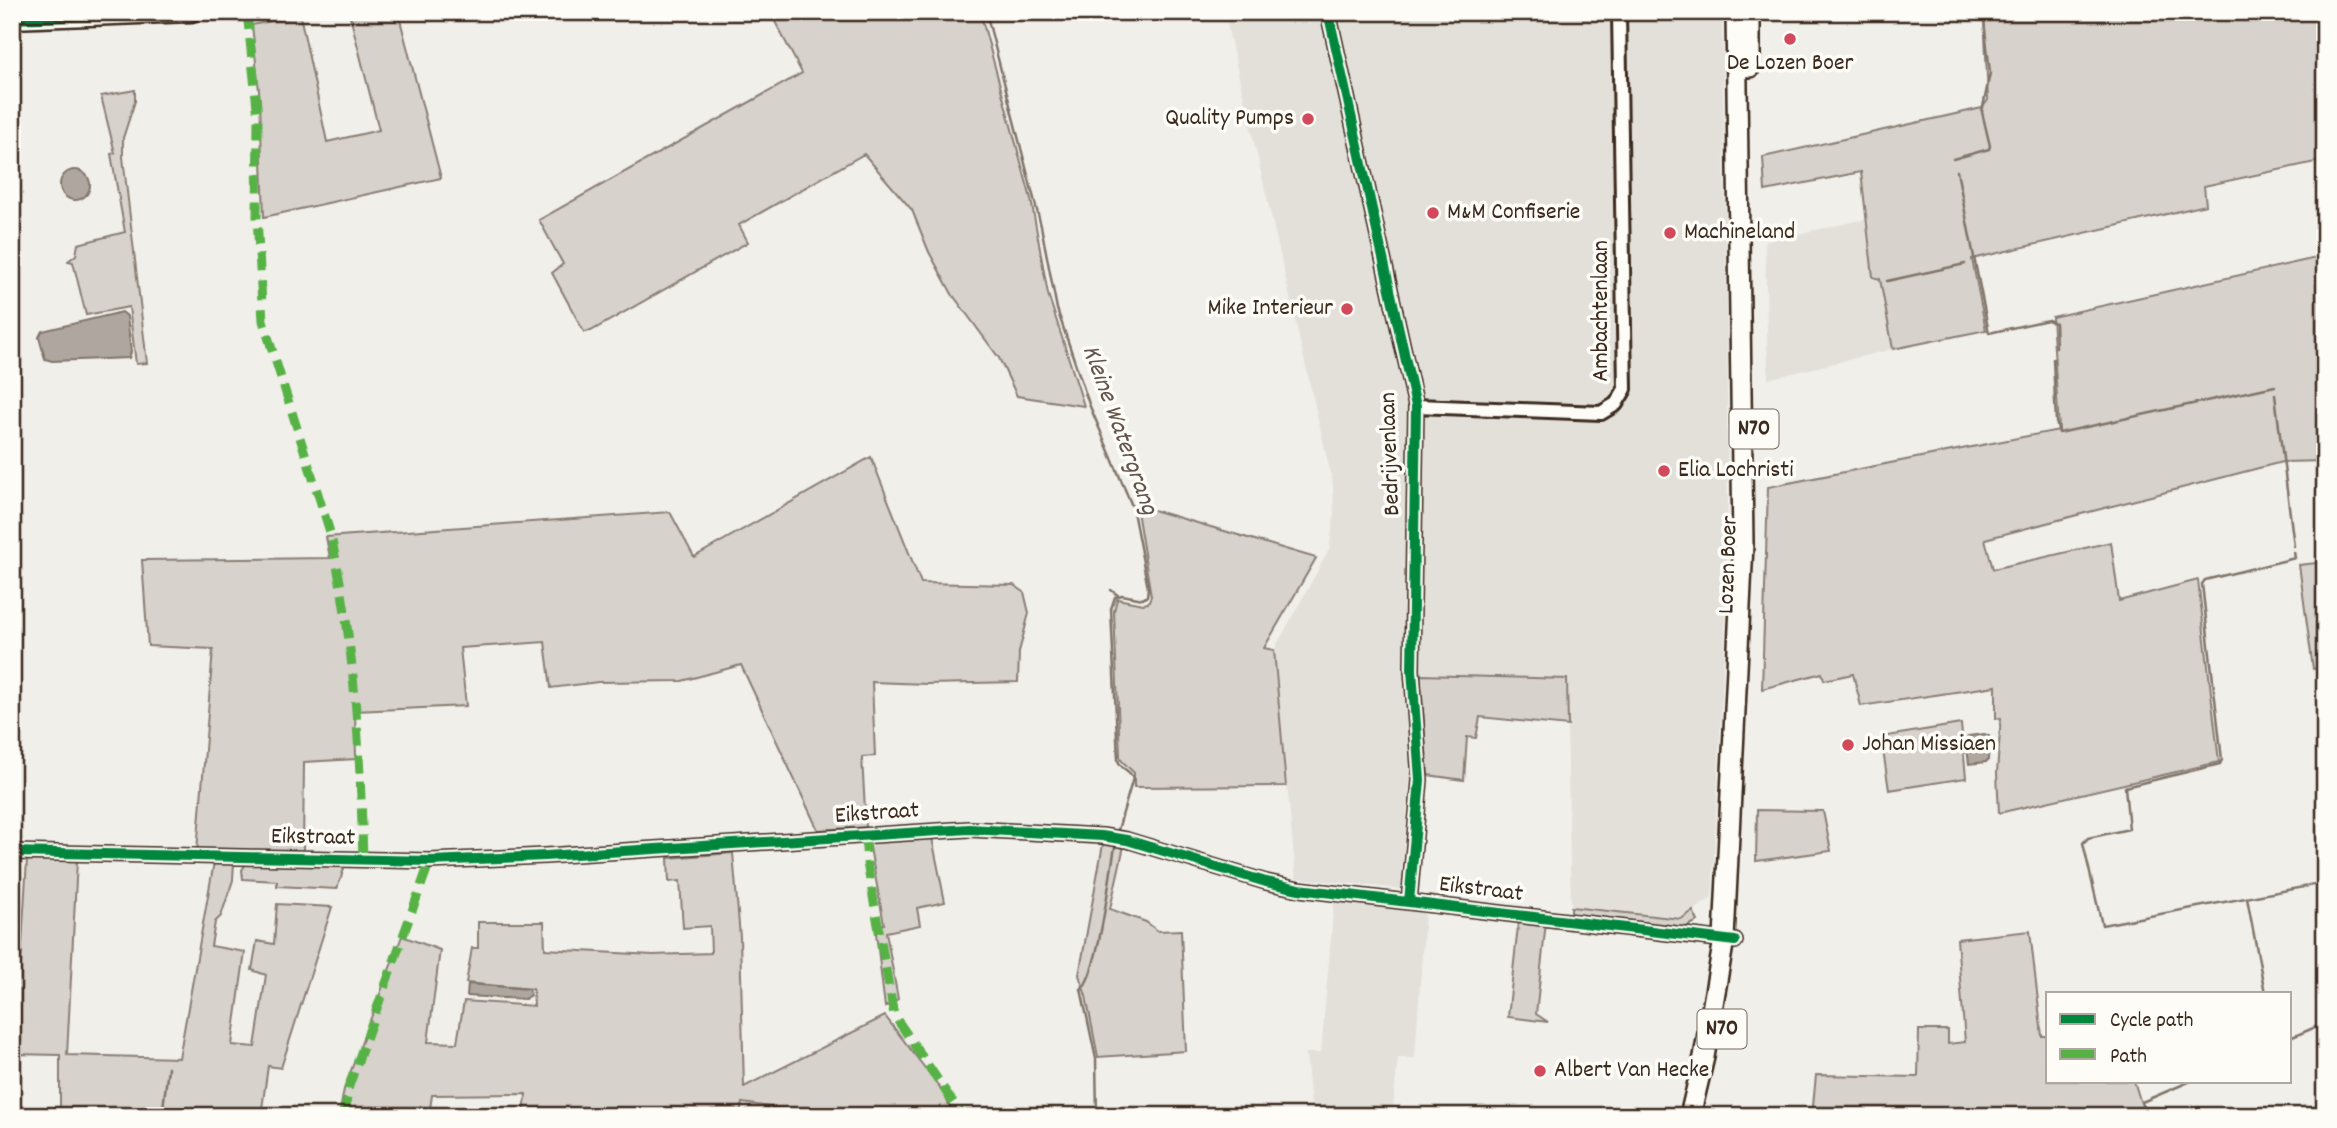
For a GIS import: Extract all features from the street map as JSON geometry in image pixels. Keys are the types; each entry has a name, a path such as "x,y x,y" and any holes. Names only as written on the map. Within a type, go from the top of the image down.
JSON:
{"main road":[{"path":"12,19 191,12"},
{"name":"Lozen Boer","path":"1730,940 1743,544 1736,12"},
{"name":"Lozen Boer","path":"1703,1116 1724,1022 1756,544 1750,12"},
{"name":"N70","path":"1690,1116 1730,940"}],"street":[{"name":"Bedrijvenlaan","path":"1328,12 1416,406 1412,670 1420,780 1409,902"},
{"name":"Ambachtenlaan","path":"1416,406 1601,413 1616,404 1625,389 1619,12"},
{"name":"Eikstraat","path":"12,852 430,861 573,855 969,829 1102,836 1127,840 1288,887 1730,940"}],"shaded area":[{"path":"349,12 398,12 441,178 264,217 260,100 252,25 300,15 327,142 379,130"},
{"path":"770,12 980,12 1031,199 1048,294 1084,406 1017,396 999,358 952,294 929,252 912,210 864,154 739,225 748,242 591,331 584,332 552,273 563,264 539,220 802,73"},
{"path":"1224,12 1722,12 1728,573 1712,898 1681,919 1571,907 1566,679 1403,675 1410,774 1401,889 1296,878 1274,650 1329,550 1334,516 1333,484"},
{"path":"1984,12 2325,12 2325,160 2204,186 2206,205 1972,259 1986,330 1893,349 1880,279 1873,277 1861,172 1765,191 1763,157 1982,108 1988,100"},
{"path":"135,90 135,101 123,138 123,157 147,363 136,364 129,307 86,315 73,262 68,261 76,255 78,244 125,232 111,154 115,153 101,96"},
{"path":"75,170 86,174 90,185 86,196 75,200 64,196 60,185 64,174"},
{"path":"1866,219 1873,277 1880,279 1893,349 1768,379 1765,241"},
{"path":"2325,256 2325,461 2282,462 1985,539 1993,569 2111,542 2119,601 2198,580 2219,762 1999,813 1997,773 2001,718 1996,719 1996,686 1861,706 1853,674 1824,680 1822,673 1762,689 1768,487 2059,430 2052,317"},
{"path":"122,312 127,316 131,352 129,358 45,359 39,337 42,331"},
{"path":"871,457 921,583 1014,585 1024,592 1029,613 1019,652 1018,682 872,682 875,756 862,757 866,827 818,830 741,665 682,681 598,682 551,688 545,642 460,648 466,706 355,711 356,759 304,762 303,854 197,851 213,649 148,646 142,560 330,558 326,537 670,512 694,557"},
{"path":"1136,505 1316,558 1264,648 1274,650 1286,786 1134,787 1134,773 1120,756 1114,611 1117,599 1143,604 1148,603 1151,596"},
{"path":"2325,562 2325,666 2313,669 2299,565"},
{"path":"1420,675 1567,679 1568,726 1480,717 1476,738 1467,737 1464,780 1428,775"},
{"path":"1961,724 1966,778 1889,790 1881,737"},
{"path":"1984,734 1989,736 1988,760 1969,764 1966,739"},
{"path":"1757,810 1823,811 1831,851 1756,861"},
{"path":"932,838 945,902 917,908 920,925 886,932 898,999 885,1007 875,925 884,924 869,842"},
{"path":"1103,844 1124,846 1110,909 1146,922 1158,931 1181,930 1186,1051 1098,1057 1079,975"},
{"path":"733,853 740,937 744,1087 885,1016 944,1093 953,1116 834,1116 742,1103 740,1116 524,1116 526,1094 432,1095 429,1116 339,1116 344,1089 402,936 440,950 428,1042 457,1043 464,1001 534,1006 533,989 466,983 472,948 478,948 478,922 544,922 545,949 653,955 711,953 710,926 683,928 680,881 669,882 668,858"},
{"path":"27,859 77,860 67,1055 179,1058 214,862 234,862 233,880 221,916 215,922 211,946 245,952 232,1045 255,1047 266,975 252,970 257,941 274,944 277,904 332,907 281,1068 268,1066 261,1116 60,1116 60,1055 12,1054 12,961 21,961"},
{"path":"247,862 345,866 337,889 277,886 277,881 243,879 242,870"},
{"path":"1334,902 1425,912 1415,1058 1398,1058 1392,1116 1312,1116 1306,1053 1321,1053"},
{"path":"1571,907 1681,919 1693,911 1698,921 1682,929 1571,914"},
{"path":"1525,920 1546,922 1536,1014 1548,1022 1508,1017 1518,926"},
{"path":"2030,931 2042,1036 2046,1036 2046,1082 2134,1082 2145,1116 1812,1116 1816,1075 1918,1077 1919,1030 1948,1030 1948,1044 1965,1042 1957,939"},
{"path":"468,984 529,989 530,995 525,999 467,996"}],"waterway":[{"name":"Kleine Watergrang","path":"986,12 1041,226 1057,309 1089,404 1132,506 1148,588 1147,596 1143,599 1122,595 1115,597 1111,609 1118,760 1133,778 1118,830"},
{"path":"1953,159 1989,149 1990,146 1982,112 1990,73 1983,12"},
{"path":"1957,171 1989,333 2048,320 2055,323 2056,347"},
{"path":"1887,281 1965,264"},
{"path":"2053,359 2056,422 2059,433 2275,386"},
{"path":"2275,395 2294,546"},
{"path":"2294,552 2295,558 2205,580 2202,584 2222,760 2220,764 2125,787 2129,829 2088,838 2083,843 2102,925 2325,883"},
{"name":"Kleine Watergrang","path":"1111,590 1119,596"},
{"name":"Kleine Watergrang","path":"1097,1116 1096,1059 1081,989 1093,965 1098,945 1115,847"},
{"path":"2247,898 2265,992"},
{"path":"2292,1037 2325,1023"},
{"path":"162,1116 168,1068"},
{"path":"2145,1116 2142,1102 2189,1082"}],"marked path":[{"path":"247,12 258,117 257,217 263,321 330,532 338,573 355,695 363,860"},
{"path":"865,835 867,863 894,1015 960,1116"},
{"path":"344,1116 349,1086 430,861"}],"cycle path":[{"path":"12,19 191,12"},
{"path":"1328,12 1416,406 1412,670 1420,780 1409,902"},
{"path":"12,852 430,861 969,829 1102,836 1127,840 1266,882 1299,889 1735,941"}],"place":[{"name":"De Lozen Boer","path":"1790,39"},
{"name":"Quality Pumps","path":"1308,119"},
{"name":"M&M Confiserie","path":"1433,213"},
{"name":"Machineland","path":"1670,233"},
{"name":"Mike Interieur","path":"1347,309"},
{"name":"Elia Lochristi","path":"1664,471"},
{"name":"Johan Missiaen","path":"1848,745"},
{"name":"Albert Van Hecke","path":"1540,1071"}]}
